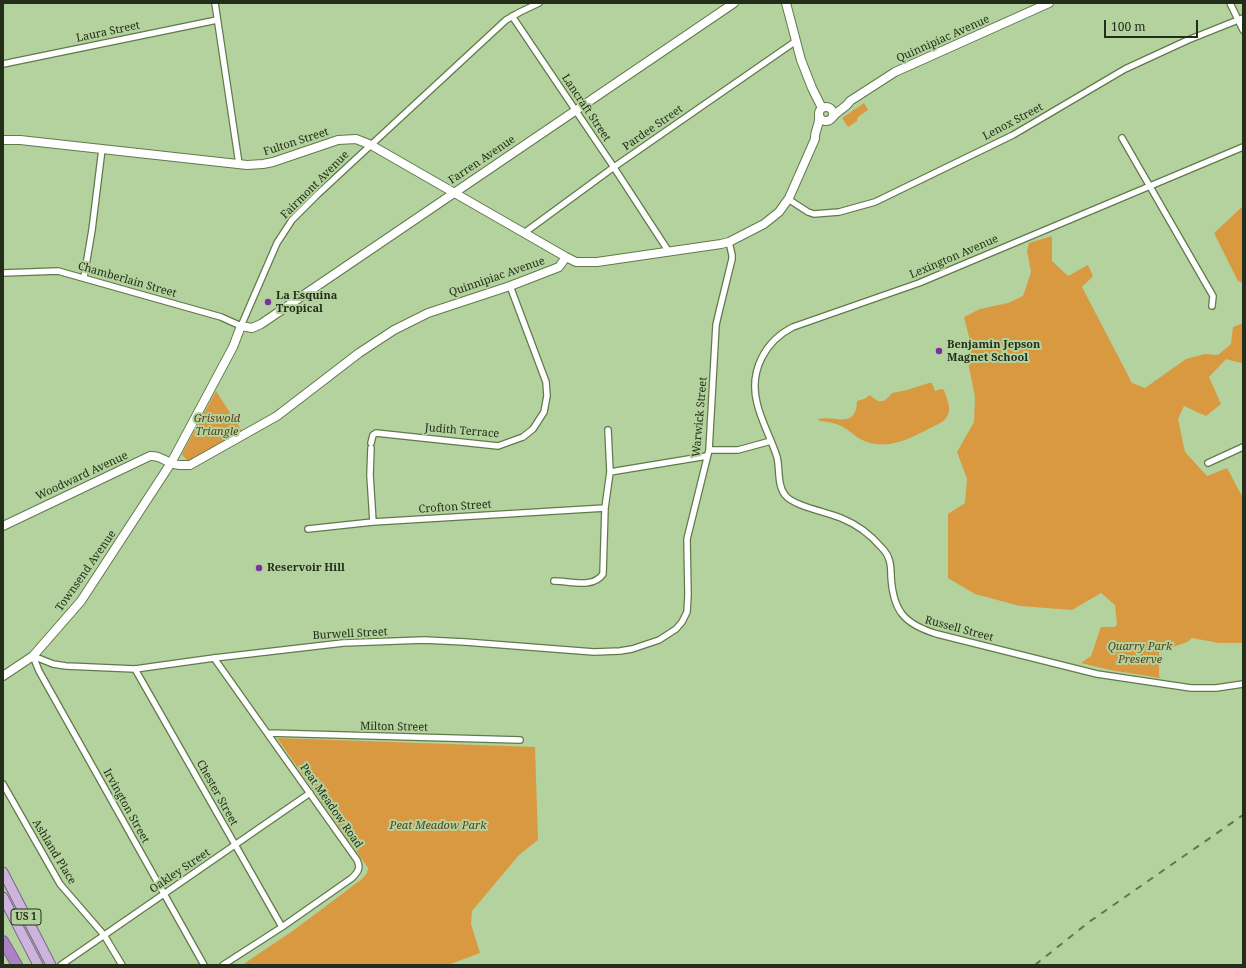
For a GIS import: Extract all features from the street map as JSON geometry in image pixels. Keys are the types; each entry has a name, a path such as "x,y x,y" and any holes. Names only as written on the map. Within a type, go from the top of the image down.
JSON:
{"highway":[{"path":"3,942 17,965"}],"main road":[{"name":"Farren Avenue","path":"242,326 252,328 261,324 734,3"},
{"path":"786,3 796,41 810,84 825,108 833,111 831,119 824,121 820,117 819,113 825,108"},
{"name":"Quinnipiac Avenue","path":"815,139 819,136 824,126 838,111 848,105 850,101 895,72 1049,3"},
{"name":"Quinnipiac Avenue","path":"825,108 834,107 845,101 850,101"},
{"name":"Quinnipiac Avenue","path":"171,463 183,466 190,465 276,416 359,353 394,330 428,313 510,286 559,267 566,257 576,262 597,262 715,246 730,242 772,219 788,200 815,139 820,123 820,117"},
{"name":"Fulton Street","path":"3,140 20,140 253,165 272,162 338,140 356,140 371,145 566,257"},
{"name":"Fairmont Avenue","path":"171,463 233,347 242,326"},
{"name":"Woodward Avenue","path":"3,526 146,458 154,456 171,463"},
{"name":"Townsend Avenue","path":"3,676 33,656 81,601 171,463"},
{"name":"US 1","path":"3,872 51,965"},
{"path":"3,897 38,965"}],"street":[{"path":"215,3 239,164"},
{"name":"Fairmont Avenue","path":"242,326 277,242 292,220 371,145 512,16 539,3"},
{"path":"1230,3 1240,19 1243,30"},
{"name":"Lancraft Street","path":"512,16 614,168 668,252"},
{"name":"Lenox Street","path":"788,200 814,214 839,212 875,202 1013,135 1125,69 1188,40 1240,19"},
{"name":"Laura Street","path":"3,64 217,20"},
{"name":"Pardee Street","path":"524,233 614,168 796,41"},
{"path":"1122,138 1213,296 1212,306"},
{"name":"Lexington Avenue","path":"771,441 757,404 754,385 758,366 764,353 768,346 781,334 801,323 920,283 1243,147"},
{"path":"84,277 92,230 102,149"},
{"name":"Warwick Street","path":"669,634 682,622 686,612 688,595 687,539 709,450 716,325 732,259 730,242"},
{"name":"Chamberlain Street","path":"3,273 58,271 84,277 221,317 242,326"},
{"name":"Judith Terrace","path":"373,522 370,475 371,445 373,435 376,433 498,446 523,437 533,429 544,412 547,396 546,382 510,286"},
{"path":"554,581 592,583 603,574 605,508 610,472 608,430"},
{"path":"709,450 738,450 771,441"},
{"name":"Russell Street","path":"771,441 777,458 780,483 785,495 795,503 851,522 881,546 888,556 893,594 897,606 906,619 919,628 1097,674 1192,688 1216,688 1243,684"},
{"path":"1208,463 1243,447"},
{"path":"610,472 707,456"},
{"name":"Crofton Street","path":"308,529 373,522 605,508"},
{"name":"Burwell Street","path":"33,656 53,664 66,666 135,669 343,643 399,641 465,642 594,652 620,651 651,643 669,634"},
{"name":"Irvington Street","path":"33,656 38,671 204,965"},
{"name":"Peat Meadow Road","path":"214,658 358,860 360,865 359,869 352,878 223,965"},
{"name":"Chester Street","path":"135,669 282,926"},
{"name":"Milton Street","path":"268,734 520,740"},
{"name":"Ashland Place","path":"3,784 60,884 69,897 104,935 122,965"},
{"name":"Oakley Street","path":"60,965 310,793"}],"green space":[{"path":"864,103 868,110 858,117 857,121 848,127 842,118"},
{"path":"1243,206 1243,283 1238,281 1214,233"},
{"name":"Quarry Park Preserve","path":"1052,236 1052,261 1068,276 1088,265 1093,276 1082,287 1132,383 1145,388 1186,359 1205,354 1218,355 1231,344 1233,327 1243,323 1243,362 1241,363 1226,359 1209,377 1221,404 1206,416 1184,406 1178,419 1185,452 1207,476 1227,468 1243,498 1243,643 1219,643 1192,638 1187,642 1159,652 1160,678 1110,670 1081,663 1091,656 1101,627 1114,627 1117,625 1115,605 1101,593 1072,610 1020,606 975,594 948,578 948,514 965,503 967,479 957,452 974,422 975,397 969,367 970,341 964,317 980,309 1008,303 1023,296 1031,272 1027,251 1029,243"},
{"path":"932,383 935,391 941,389 944,390 949,407 948,415 942,422 902,441 892,444 871,443 860,439 840,425 818,420 825,418 849,418 856,410 857,401 870,395 877,400 882,401 887,399 892,393"},
{"name":"Griswold Triangle","path":"216,391 242,431 191,460 187,460 182,454"},
{"name":"Peat Meadow Park","path":"277,738 535,747 538,840 519,855 472,911 471,924 480,953 448,965 242,965 294,930 362,879 367,873 368,868"}],"railway":[{"path":"1035,965 1089,922 1243,815"}],"place":[{"name":"La Esquina Tropical","path":"268,302"},
{"name":"Benjamin Jepson Magnet School","path":"939,351"},
{"name":"Reservoir Hill","path":"259,568"}]}
